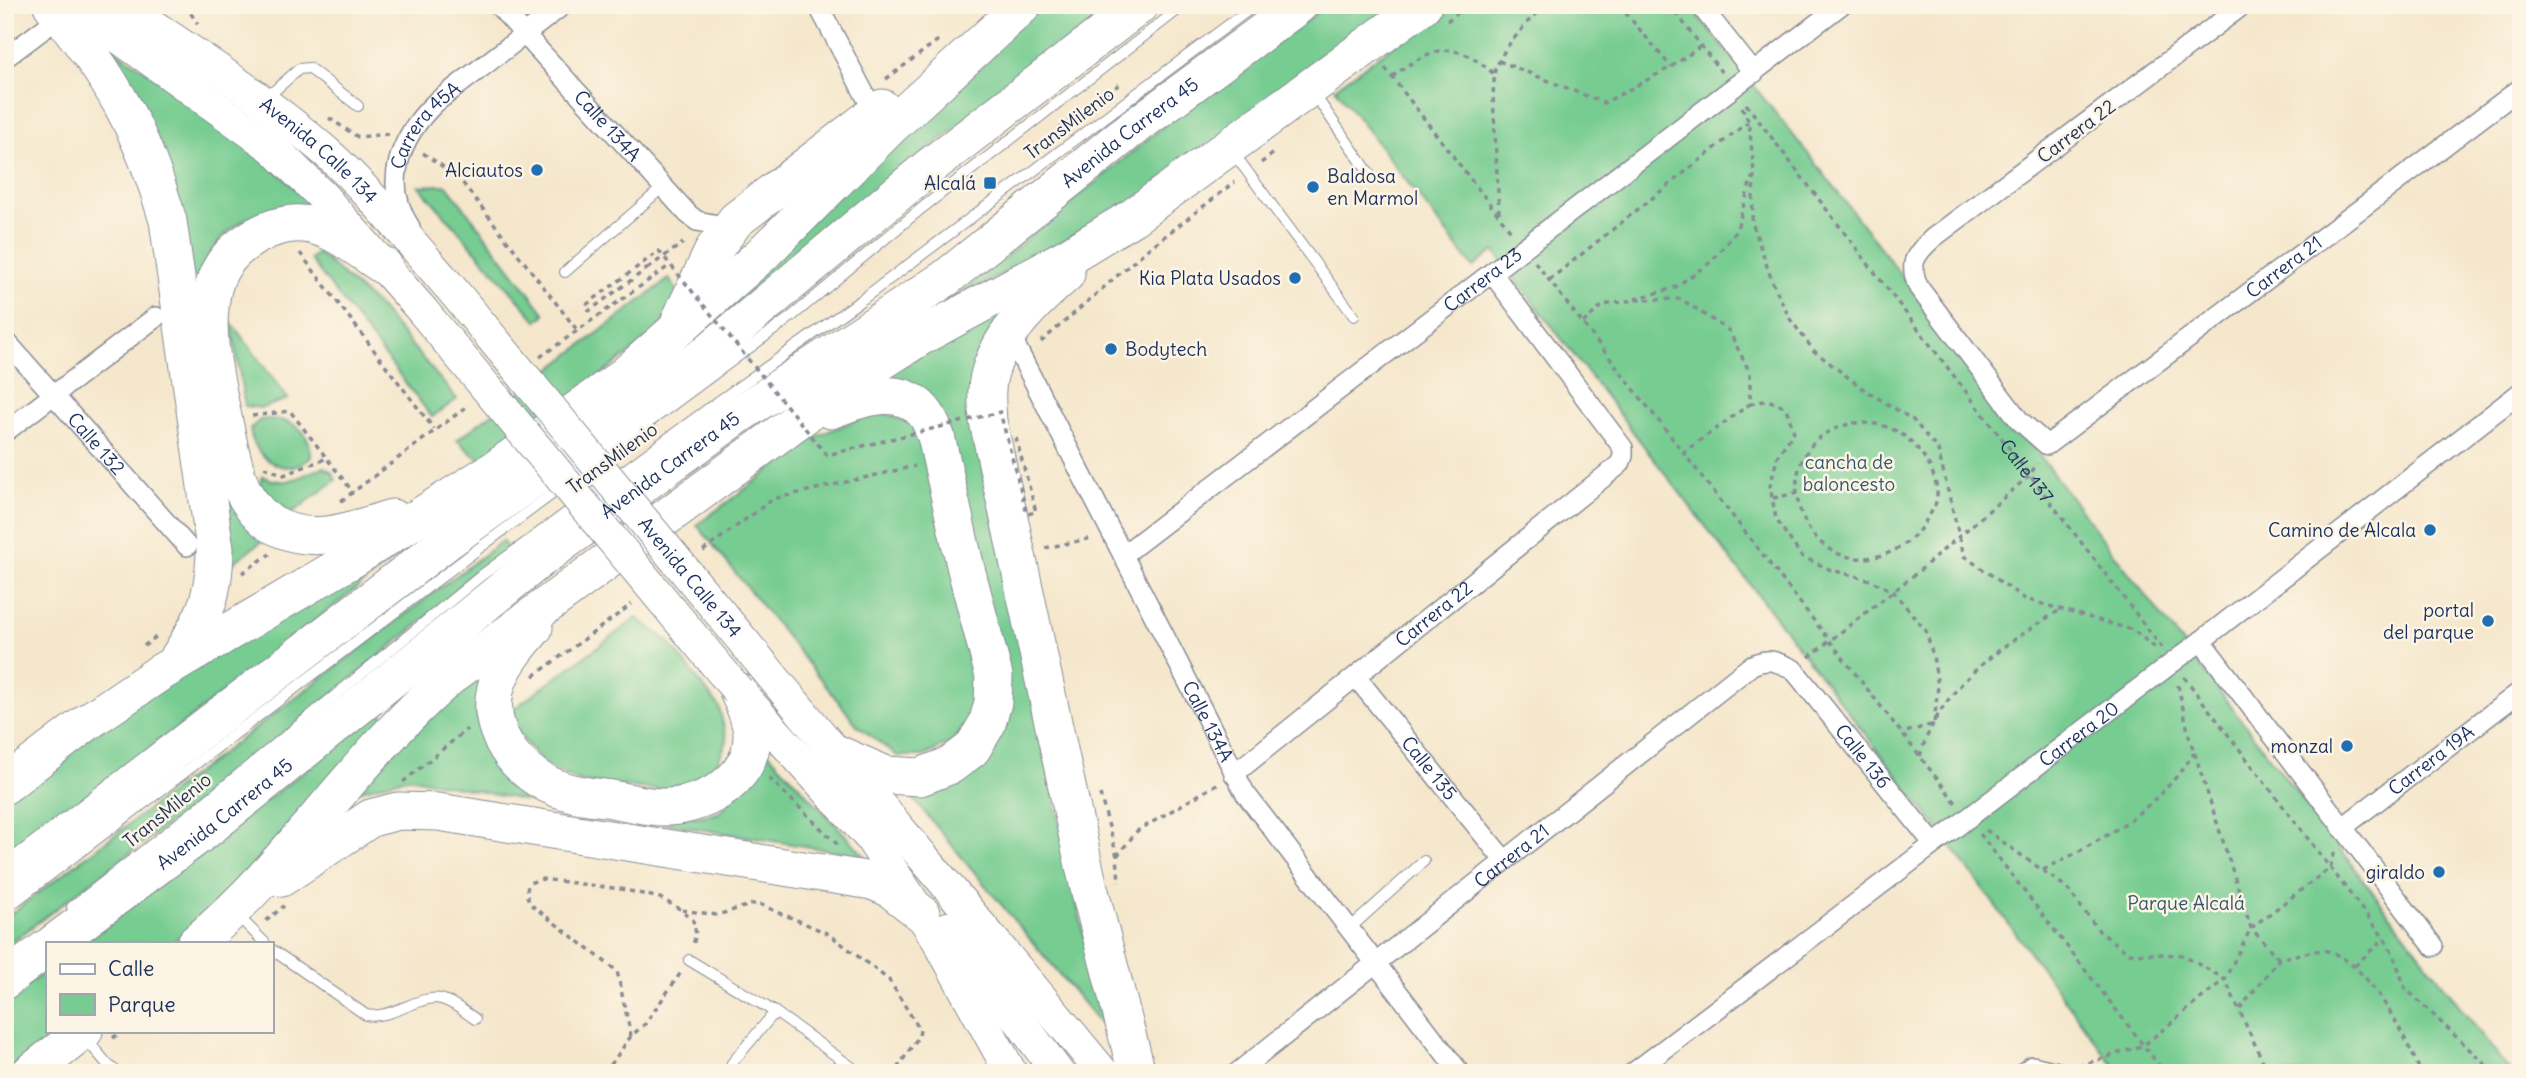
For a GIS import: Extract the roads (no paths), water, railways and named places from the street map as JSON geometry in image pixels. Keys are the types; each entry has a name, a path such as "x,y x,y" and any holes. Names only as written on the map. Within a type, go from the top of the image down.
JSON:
{"highway":[{"path":"674,333 714,249 744,213 870,104 1023,5"},
{"path":"7,780 86,723 174,665 497,468 624,376 760,256 890,127 1023,5"},
{"path":"5,881 446,542 705,355 929,167 1140,5"},
{"name":"Avenida Carrera 45","path":"61,927 206,830 539,560 737,415 946,278 1125,134 1299,5"},
{"name":"Avenida Carrera 45","path":"197,942 233,911 423,700 460,670 855,378 920,337 1238,160 1310,88 1390,26 1423,5"},
{"path":"62,9 135,127 168,220 215,549 214,576 208,604 174,665"},
{"path":"1133,217 1045,292 1022,316 1016,347 990,373 986,392 988,421 1088,884 1137,1073"},
{"path":"384,266 317,226 298,223 261,233 230,255 215,282 210,300 209,326 215,378 231,455 243,490 252,505 270,523 306,536 334,536 439,504"},
{"path":"794,425 873,396 886,395 910,401 927,416 936,436 965,565 994,676 993,702 987,724 972,749 951,765 920,777 886,775 835,753"},
{"path":"578,583 516,649 500,675 495,693 494,707 498,730 505,747 517,764 539,779 564,791 660,807 702,801 733,780 747,758 752,738 751,723 738,691"},
{"path":"233,911 371,818 383,813 420,811 872,881 889,888 920,913"},
{"path":"5,980 46,949"},
{"path":"30,1073 83,1032"}],"main road":[{"name":"Avenida Calle 134","path":"122,5 262,102 327,153 349,174 449,286 1103,1073"},
{"name":"Avenida Calle 134","path":"62,9 273,148 303,176 384,266 738,691 858,845 920,913 954,967 1011,1073"},
{"path":"858,845 975,960 1058,1073"}],"street":[{"name":"Calle 134A","path":"498,5 662,188 697,221 729,228"},
{"name":"Carrera 45A","path":"449,286 407,223 399,204 396,184 405,140 419,119 435,103 563,5"},
{"path":"818,5 870,104"},
{"path":"1700,5 1754,73"},
{"name":"Carrera 23","path":"1123,555 1842,5"},
{"name":"Carrera 22","path":"1913,262 1919,250 1933,238 2243,5"},
{"path":"5,58 62,9"},
{"name":"Carrera 21","path":"2047,445 2521,88"},
{"name":"Calle 137","path":"1913,262 1913,275 1919,288 2019,420 2047,445"},
{"name":"Carrera 22","path":"1234,774 1619,464 1623,448 1492,273"},
{"path":"5,432 156,317"},
{"name":"Calle 132","path":"5,340 187,547"},
{"name":"Calle 134A","path":"1016,347 1245,793 1460,1073"},
{"name":"Carrera 20","path":"1633,1073 2201,641 2521,392"},
{"path":"2201,641 2433,946"},
{"name":"Carrera 21","path":"1237,1073 1752,666 1763,660 1774,660 1793,669"},
{"name":"Calle 136","path":"1793,669 1933,843"},
{"name":"Calle 135","path":"1356,677 1504,860"},
{"name":"Carrera 19A","path":"2342,828 2521,691"},
{"path":"2027,1069 2061,1072"}],"lane":[{"name":"TransMilenio","path":"5,909 467,558 791,317 922,208 1184,5"},
{"name":"TransMilenio","path":"61,927 204,803 482,575 716,402 860,301 1255,5"},
{"path":"262,102 299,69 309,68 358,106"},
{"path":"1310,88 1369,173"},
{"path":"1238,160 1354,316"},
{"path":"565,272 662,188"},
{"path":"1349,929 1424,861"},
{"path":"233,911 264,942"},
{"path":"273,950 366,1015 385,1015 435,998 444,999 475,1019"},
{"path":"689,960 775,1012 860,1073"},
{"path":"733,1073 732,1063 775,1012"},
{"path":"83,1032 108,1065 118,1073"}],"place":[{"name":"Alciautos","path":"537,170"},
{"name":"Alcalá","path":"990,183"},
{"name":"Baldosa en Marmol","path":"1313,187"},
{"name":"Kia Plata Usados","path":"1295,278"},
{"name":"Bodytech","path":"1111,349"},
{"name":"Camino de Alcala","path":"2430,530"},
{"name":"portal del parque","path":"2488,621"},
{"name":"monzal","path":"2347,746"},
{"name":"giraldo","path":"2439,872"}],"park label":[{"name":"cancha de baloncesto","path":"1849,473"},
{"name":"Parque Alcalá","path":"2186,903"}]}
